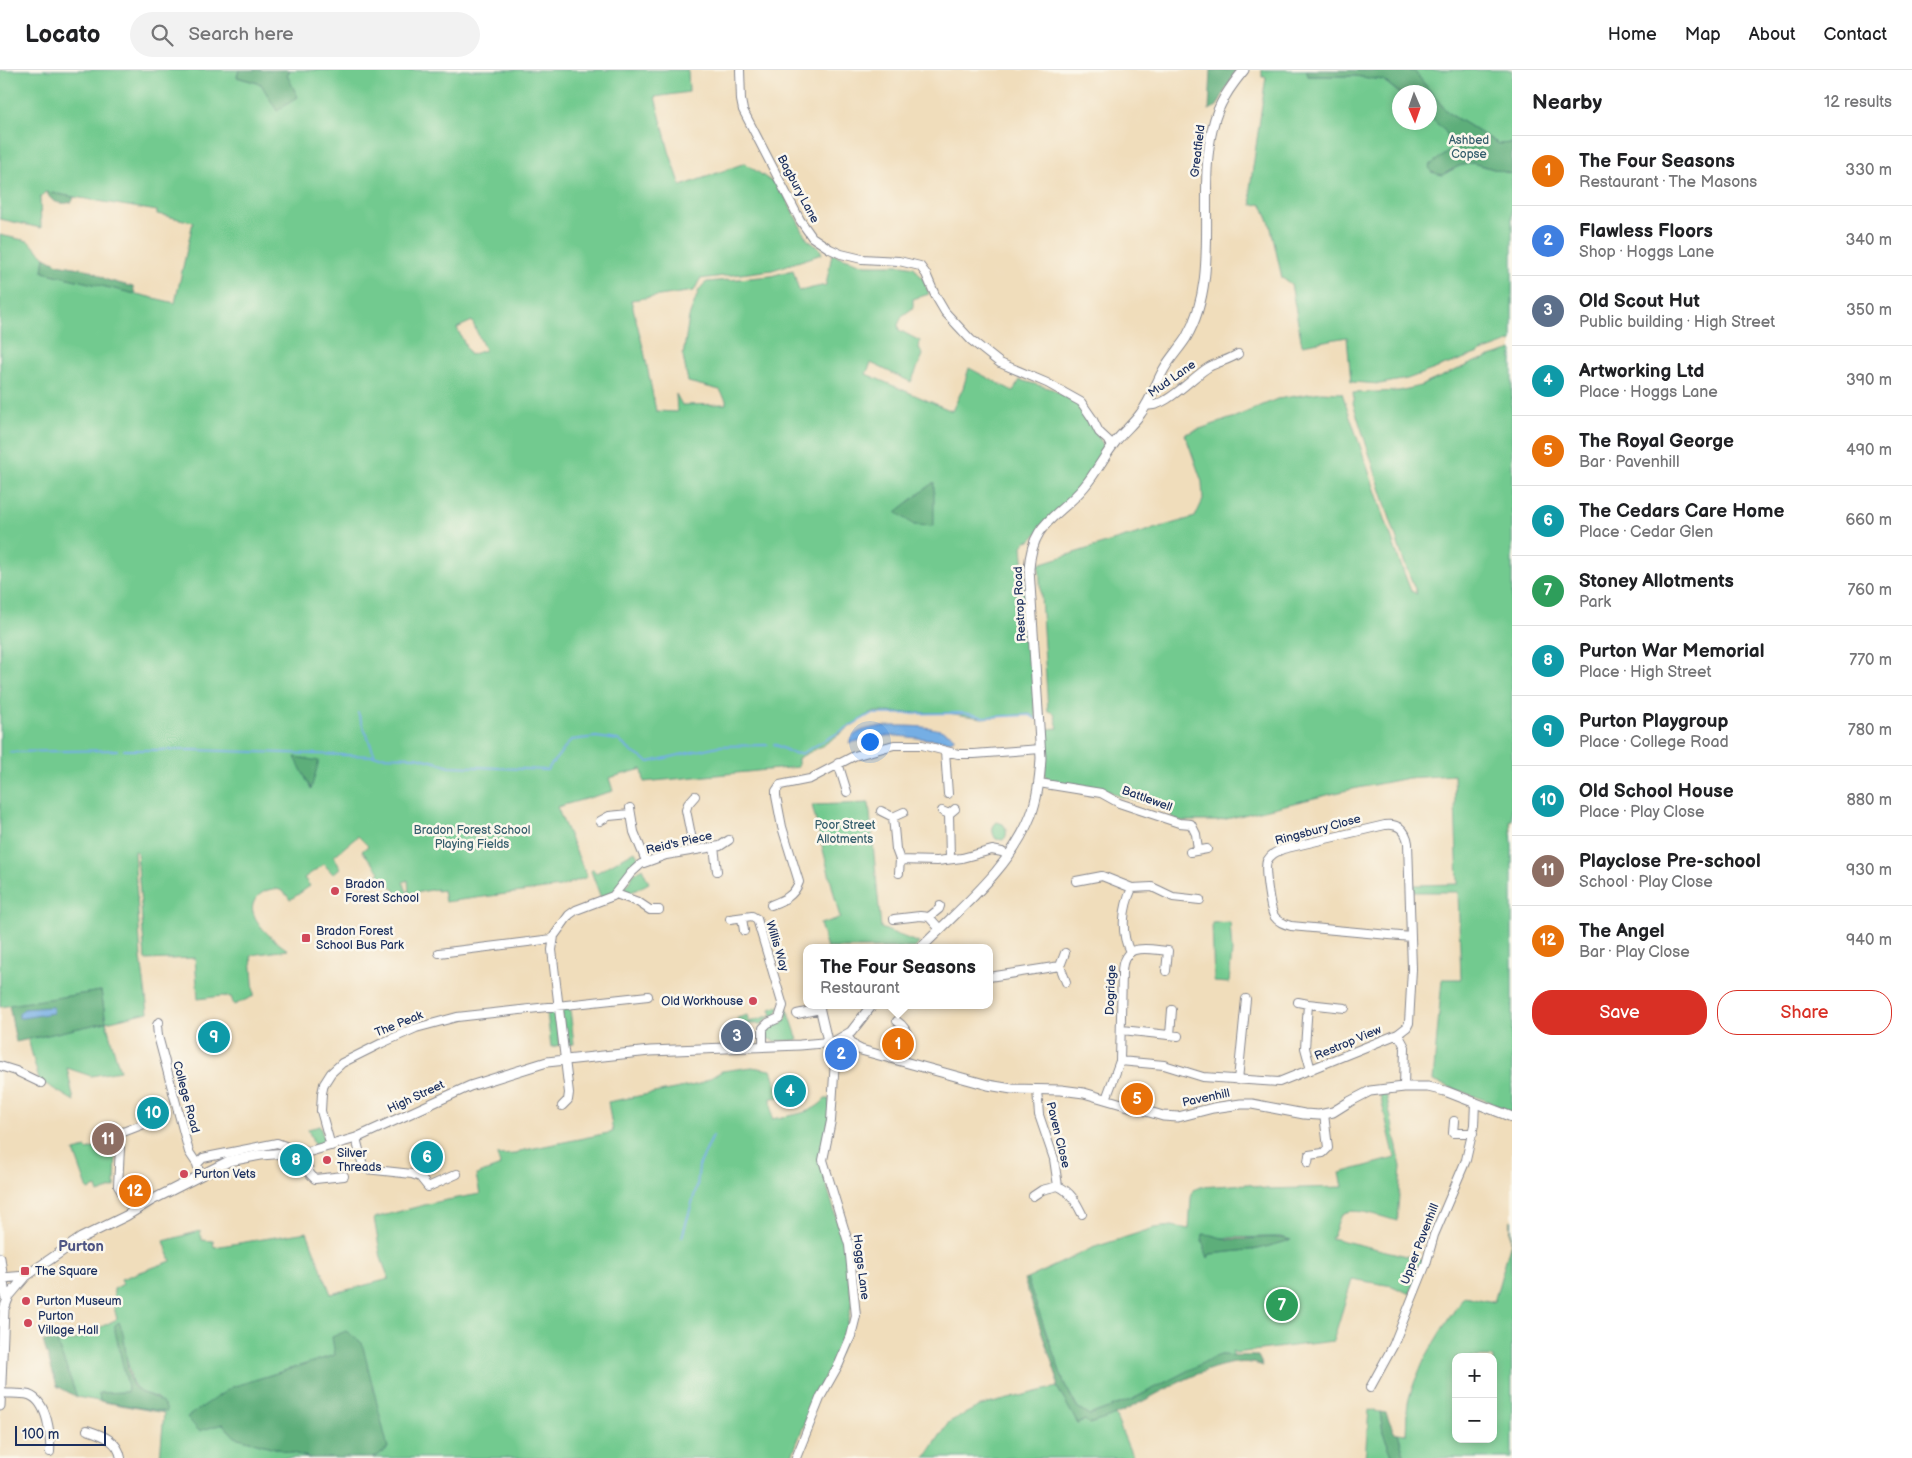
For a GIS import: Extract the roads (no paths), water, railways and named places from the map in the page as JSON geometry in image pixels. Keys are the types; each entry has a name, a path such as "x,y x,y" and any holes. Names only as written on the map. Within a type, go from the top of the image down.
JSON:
{"street":[{"name":"Bagbury Lane","path":"740,70 743,110 800,220 812,237 832,250 852,257 871,261 899,261 920,266 945,312 971,340 1000,363 1047,383 1081,402 1099,432 1113,446"},
{"name":"Greatfield","path":"1206,243 1206,170 1213,125 1225,96 1244,70"},
{"name":"Restrop Road","path":"925,944 992,877 1008,856 1031,815 1039,783 1041,749 1029,569 1031,548 1041,530 1084,487 1113,446 1146,405 1165,366 1186,338 1204,278 1206,243"},
{"name":"Mud Lane","path":"1146,405 1157,406 1209,367 1223,363 1238,354"},
{"path":"771,904 788,898 796,890 799,882 782,827 776,791 780,785 810,779 854,756 894,746 922,745 945,751 974,754 1041,749"},
{"path":"945,751 948,794"},
{"path":"838,763 846,792"},
{"name":"Battlewell","path":"1039,783 1101,793 1119,803 1179,823 1191,824 1196,834 1194,851 1207,849"},
{"path":"694,850 686,810 688,804 695,796"},
{"path":"600,820 630,811 634,832 646,861"},
{"path":"881,811 893,817"},
{"path":"948,811 950,859"},
{"path":"893,817 904,812"},
{"path":"893,817 896,849 900,860 899,873"},
{"name":"Ringsbury Close","path":"1398,1034 1407,1027 1410,1019 1412,983 1408,839 1404,831 1396,825 1379,826 1283,849 1273,853 1268,859 1266,869 1270,903 1274,916 1281,923 1291,926 1410,937"},
{"name":"Reid's Piece","path":"552,939 566,919 576,910 604,901 616,894 631,873 646,861 666,855 720,846 729,840"},
{"path":"714,847 718,871"},
{"path":"900,860 932,862 970,857 992,850 1002,852 1008,856"},
{"path":"1081,878 1102,876 1132,888 1156,888 1173,897 1196,898"},
{"path":"1130,952 1125,939 1124,918 1132,888"},
{"path":"616,894 638,902 650,910 659,910"},
{"path":"930,917 940,906"},
{"name":"Willis Way","path":"742,918 752,916 757,919 783,1006 779,1018 768,1023 764,1028 763,1046"},
{"path":"894,919 920,916 930,917 940,928"},
{"path":"730,919 742,918 744,931"},
{"path":"439,953 552,939 568,1103"},
{"name":"Dogridge","path":"1120,1061 1122,967 1124,958 1130,952 1142,948 1168,951 1166,971"},
{"path":"1065,953 1060,966 1066,982"},
{"path":"993,976 1060,966"},
{"path":"559,1006 648,996"},
{"path":"1238,1080 1246,999"},
{"path":"1298,1002 1345,1008"},
{"name":"Restrop View","path":"1308,1004 1305,1048 1311,1070"},
{"name":"The Peak","path":"331,1146 322,1115 321,1097 326,1081 342,1062 382,1042 445,1019 559,1006"},
{"path":"798,1014 816,1009"},
{"name":"Hoggs Lane","path":"796,1458 821,1396 839,1364 851,1336 856,1316 849,1245 823,1160 831,1112 836,1045 831,1042 823,1009"},
{"path":"846,1036 869,1009"},
{"name":"Dogridge","path":"1122,1030 1174,1036 1172,1010"},
{"path":"901,1060 908,1034 902,1021"},
{"name":"College Road","path":"158,1022 158,1036 189,1152 197,1164 200,1175"},
{"name":"Restrop View","path":"1120,1061 1164,1065 1203,1077 1279,1082 1398,1034 1405,1047 1404,1087"},
{"name":"High Street","path":"0,1406 4,1315 7,1299 26,1276 81,1238 225,1162 242,1157 304,1152 331,1146 356,1138 470,1086 547,1062 650,1051 831,1042 846,1036"},
{"name":"Pavenhill","path":"846,1036 853,1045 861,1050 988,1085 1012,1089 1073,1091 1095,1095 1155,1114 1172,1117 1185,1116 1221,1106 1246,1104 1304,1114 1324,1114 1333,1112 1368,1092 1404,1087 1437,1088 1512,1117"},
{"path":"1106,1099 1120,1061"},
{"path":"0,1066 16,1071 40,1084"},
{"name":"Paven Close","path":"1037,1090 1038,1110 1054,1159 1058,1186"},
{"name":"Upper Pavenhill","path":"1370,1388 1393,1346 1426,1264 1437,1228 1466,1160 1473,1133 1475,1103"},
{"path":"1308,1163 1309,1155 1323,1153 1328,1148 1324,1114"},
{"path":"1454,1121 1453,1133 1473,1133"},
{"path":"118,1134 144,1124"},
{"path":"113,1126 118,1134 120,1148 118,1186 134,1211"},
{"path":"356,1138 364,1166 370,1170 412,1174 420,1177 428,1187 457,1174"},
{"path":"197,1164 203,1158 277,1143 285,1146 286,1153"},
{"path":"304,1152 310,1174 315,1179 344,1176"},
{"path":"1323,1153 1328,1160"},
{"name":"Paven Close","path":"1032,1196 1042,1190 1058,1186 1066,1190 1075,1199 1082,1214"},
{"path":"0,1258 1,1278 7,1299"},
{"name":"High Street","path":"1,1278 26,1276"},
{"path":"0,1393 28,1395 37,1401 49,1426 50,1452"},
{"path":"87,1430 111,1441 117,1447 121,1458"}],"water":[{"path":"889,726 934,728 955,738 947,741 880,736 849,743 851,738 860,732"},
{"path":"53,1007 53,1013 19,1018 19,1014 24,1009"}],"waterway":[{"path":"124,750 193,750 375,756 358,713"},
{"path":"774,744 792,753 801,754 871,714 964,713 983,717 1030,715 1036,719"},
{"path":"375,756 417,757 450,766 547,770 571,740 596,737 618,740 632,752 649,762 718,746 768,745"},
{"path":"10,752 117,750"},
{"path":"682,1237 697,1186 699,1166 713,1136"}],"place":[{"name":"Bradon Forest School","path":"335,891"},
{"name":"Bradon Forest School Bus Park","path":"306,938"},
{"name":"Old Workhouse","path":"753,1001"},
{"name":"Old Scout Hut","path":"737,1036"},
{"name":"Purton Playgroup","path":"214,1037"},
{"name":"The Four Seasons","path":"898,1044"},
{"name":"Flawless Floors","path":"841,1054"},
{"name":"Artworking Ltd","path":"790,1091"},
{"name":"The Royal George","path":"1137,1099"},
{"name":"Old School House","path":"153,1113"},
{"name":"Playclose Pre-school","path":"108,1139"},
{"name":"The Cedars Care Home","path":"427,1157"},
{"name":"Purton War Memorial","path":"296,1160"},
{"name":"Silver Threads","path":"327,1160"},
{"name":"Purton Vets","path":"184,1174"},
{"name":"The Angel","path":"135,1191"},
{"name":"The Square","path":"25,1271"},
{"name":"Purton Museum","path":"26,1301"},
{"name":"Stoney Allotments","path":"1282,1305"},
{"name":"Purton Village Hall","path":"28,1323"}],"district":[{"name":"Purton","path":"81,1246"}],"park label":[{"name":"Ashbed Copse","path":"1469,147"},
{"name":"Poor Street Allotments","path":"845,832"},
{"name":"Bradon Forest School Playing Fields","path":"472,837"}]}
